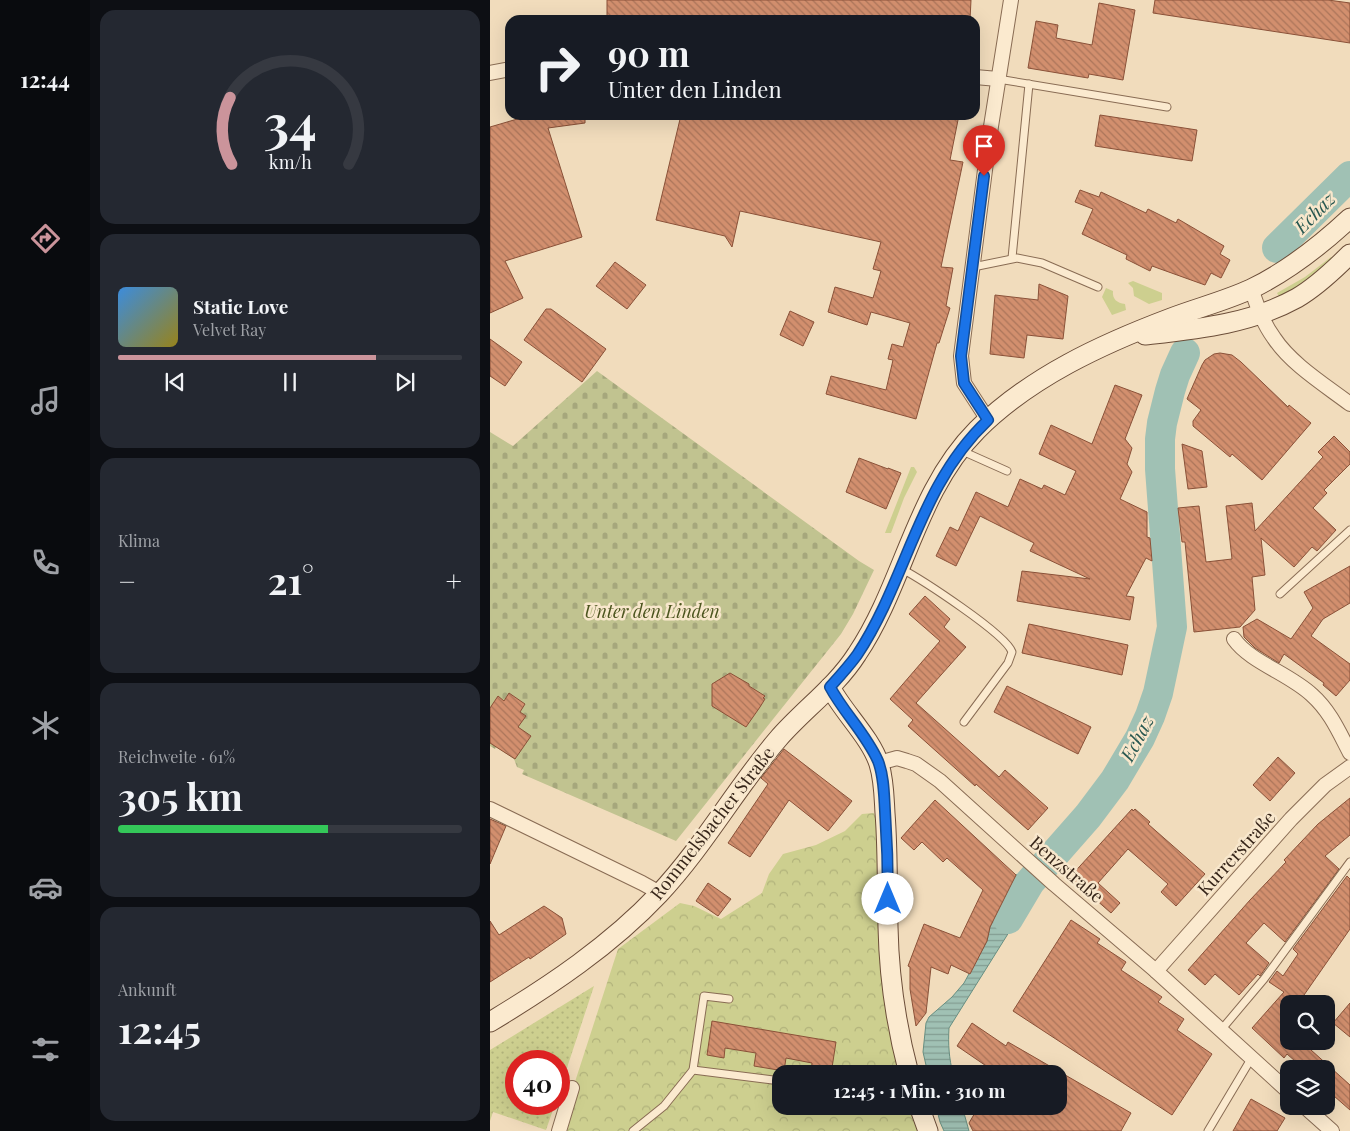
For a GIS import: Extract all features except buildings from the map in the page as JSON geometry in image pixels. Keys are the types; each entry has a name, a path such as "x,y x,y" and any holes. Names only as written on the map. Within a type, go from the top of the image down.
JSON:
{"main road":[{"path":"906,1065 896,1017 890,972 887,830 884,790 879,763 869,745 843,710 830,687 857,655 874,624 927,504 941,478 960,450 988,420 1025,391 1086,354 1159,322 1251,288 1278,274 1317,248 1350,218"},
{"path":"1124,338 1207,328 1244,320 1261,314 1297,298 1328,275 1350,254"},
{"name":"Rommelsbacher Straße","path":"490,1022 522,1003 596,950 660,893 709,832 776,741 830,687"},
{"path":"922,1115 928,1131"}],"street":[{"path":"988,420 968,392 962,371 961,356 978,220 1010,0"},
{"path":"490,73 505,70"},
{"path":"980,77 998,79"},
{"path":"1251,288 1261,314 1273,337 1281,347 1301,366 1350,404"},
{"path":"1234,639 1238,646 1247,653 1312,694 1331,717 1350,753"},
{"name":"Benzstraße","path":"879,763 897,758 916,764 940,781 1054,884 1156,971 1280,1084"},
{"name":"Kurrerstraße","path":"1156,971 1291,820 1326,785 1350,767"},
{"path":"490,809 660,893"},
{"path":"558,1131 572,1088"},
{"path":"1314,1115 1332,1131"}],"lane":[{"path":"998,79 1167,106"},
{"path":"1012,258 1029,84"},
{"path":"973,267 1012,258 1026,259 1098,287"},
{"path":"960,450 1007,471"},
{"path":"1280,594 1350,530"},
{"path":"900,568 990,628 1011,647 1012,652 1008,663 964,722"},
{"path":"1221,1030 1264,980 1350,862"},
{"path":"633,1131 664,1106 693,1070 704,996 729,1000"},
{"path":"1208,1131 1251,1058"},
{"path":"693,1070 772,1080"}],"green space":[{"path":"1331,257 1333,259 1320,273 1281,300 1277,293 1305,277"},
{"path":"1133,281 1162,293 1162,300 1149,304 1134,296 1133,288 1128,283"},
{"path":"1106,288 1113,291 1113,296 1116,300 1125,304 1126,310 1112,315 1102,297"},
{"name":"Unter den Linden","path":"597,371 874,570 841,634 676,841 522,774 524,770 517,767 514,759 496,747 495,749 490,746 490,432 513,446"},
{"path":"911,467 914,467 917,472 904,498 891,533 885,533"},
{"path":"874,813 887,850 908,1065 772,1065 772,1115 922,1115 928,1131 561,1131 565,1115 570,1115 570,1099 573,1088 618,949 680,903 694,906 721,919 762,893 769,874 783,854 816,845 845,831 862,814"},
{"path":"594,986 570,1059 570,1050 505,1050 505,1115 551,1115 546,1130 493,1112 490,1121 490,1050"}],"water":[{"path":"1350,165 1350,193 1328,215 1283,251 1271,237 1296,218"},
{"path":"1017,874 1037,891 1021,913 949,1028 949,1051 952,1065 926,1065 923,1052 926,1023 929,1017 952,997 964,983 987,941 990,927"},
{"path":"938,1115 965,1115 969,1131 944,1131"}],"waterway":[{"name":"Echaz","path":"1277,248 1350,176"},
{"name":"Echaz","path":"1008,919 1030,882 1088,816 1115,780 1140,738 1158,693 1172,627 1160,469 1160,439 1170,391 1185,353"}],"route":[{"path":"888,899 887,830 884,790 879,763 869,745 843,710 830,687 857,655 871,630 891,590 927,504 941,478 974,432 988,420 968,392 964,383 961,356 984,176"}]}
